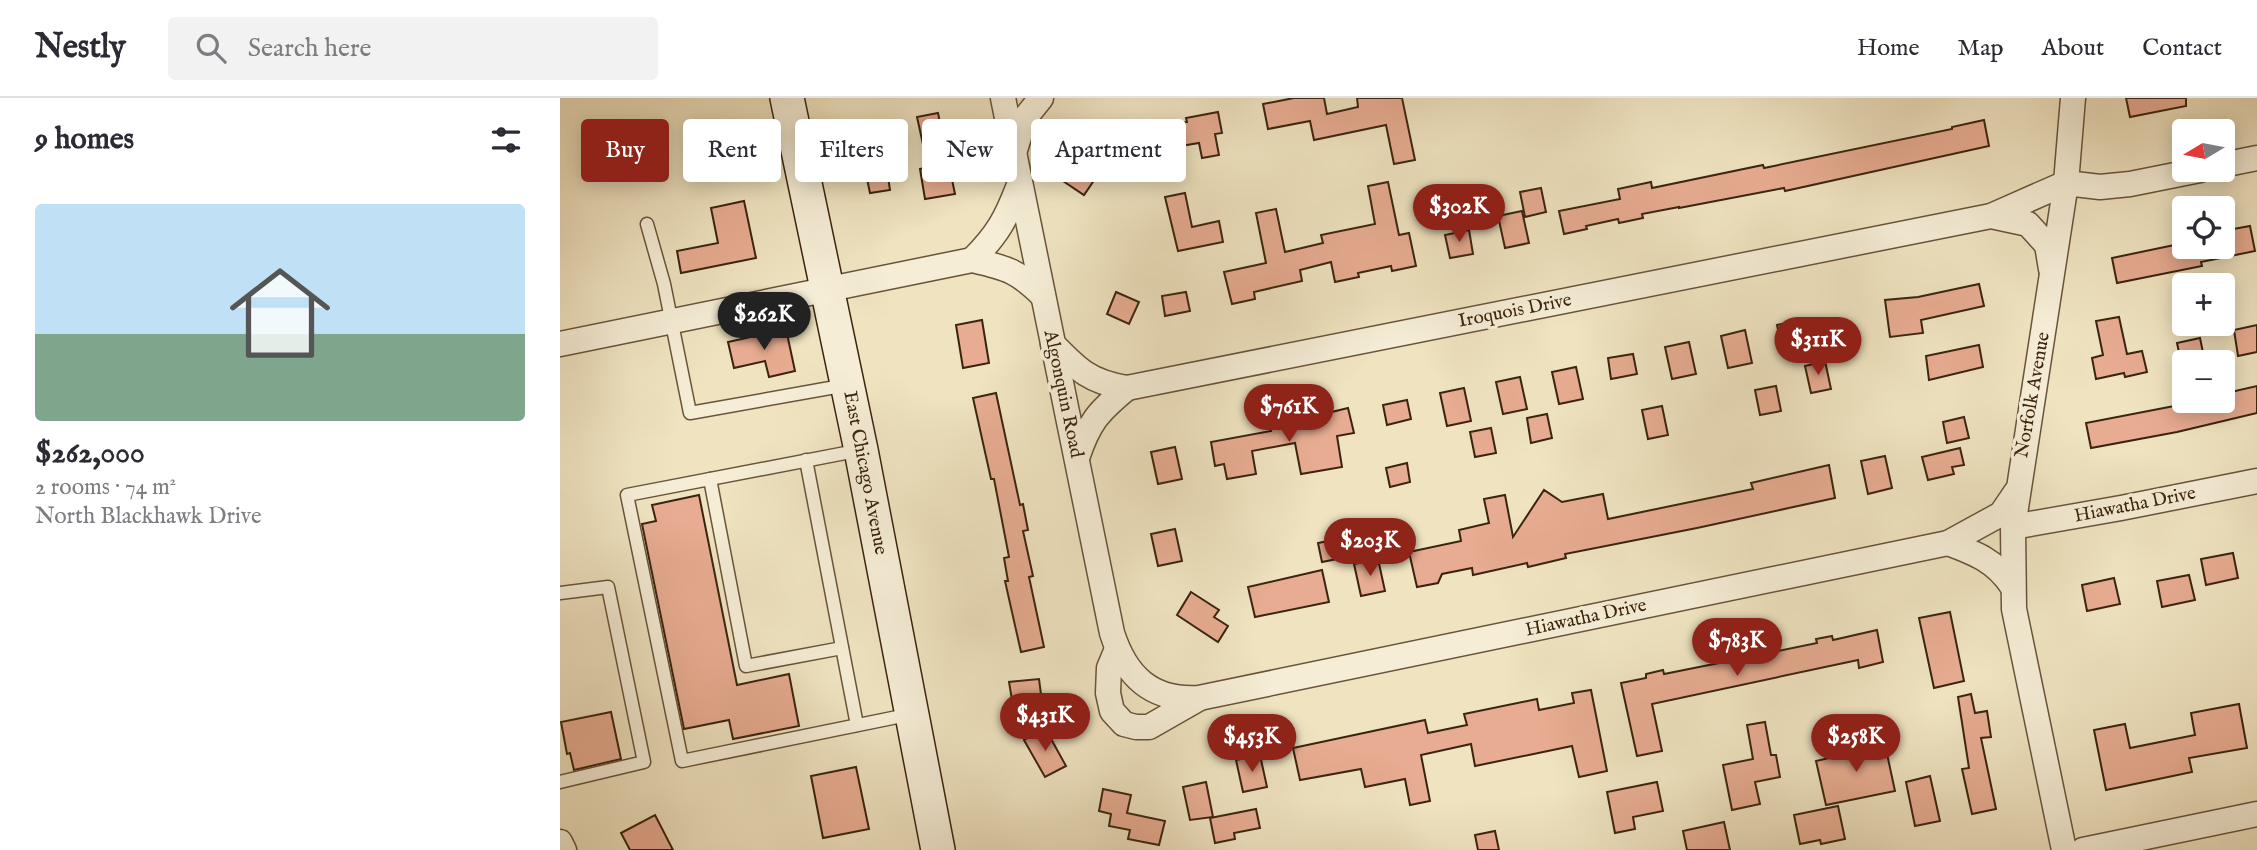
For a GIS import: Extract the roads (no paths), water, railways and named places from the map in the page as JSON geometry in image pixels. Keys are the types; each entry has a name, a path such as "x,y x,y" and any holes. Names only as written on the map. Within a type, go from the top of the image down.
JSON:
{"main road":[{"name":"East Chicago Avenue","path":"787,98 862,450 938,850"}],"street":[{"name":"Algonquin Road","path":"1003,98 1007,119"},
{"path":"1017,142 1025,118 1041,98"},
{"name":"Norfolk Avenue","path":"2064,850 2014,609 2012,527 2066,183 2073,98"},
{"path":"2235,162 2257,158"},
{"name":"Algonquin Road","path":"1017,174 1117,649 1125,666 1142,682"},
{"path":"2066,183 2100,187 2172,176"},
{"name":"Iroquois Drive","path":"1053,344 1077,369 1104,384 1127,388 1991,216 2066,183"},
{"path":"972,260 990,242 1005,221 1019,184"},
{"name":"Iroquois Drive","path":"1991,216 2028,224 2047,245 2052,279"},
{"path":"560,344 972,260 1023,276 1043,296"},
{"path":"1077,458 1087,428 1105,406 1127,388"},
{"name":"Hiawatha Drive","path":"2012,527 2120,509 2257,481"},
{"name":"Hiawatha Drive","path":"1142,682 1164,695 1179,699 1199,698 1948,543 2001,514 2016,492"},
{"path":"1948,543 1991,561 2004,573 2012,586"},
{"path":"1117,649 1109,668 1108,693 1112,711 1124,724 1149,727 1199,698"},
{"path":"2083,850 2257,814"},
{"path":"560,842 564,850"}],"lane":[{"path":"647,224 656,250 672,320 690,413 848,384"},
{"path":"862,450 626,495 682,761 912,714"},
{"path":"806,460 857,725"},
{"path":"710,479 746,666 842,648"},
{"path":"560,593 608,587 644,762 560,782"}]}
